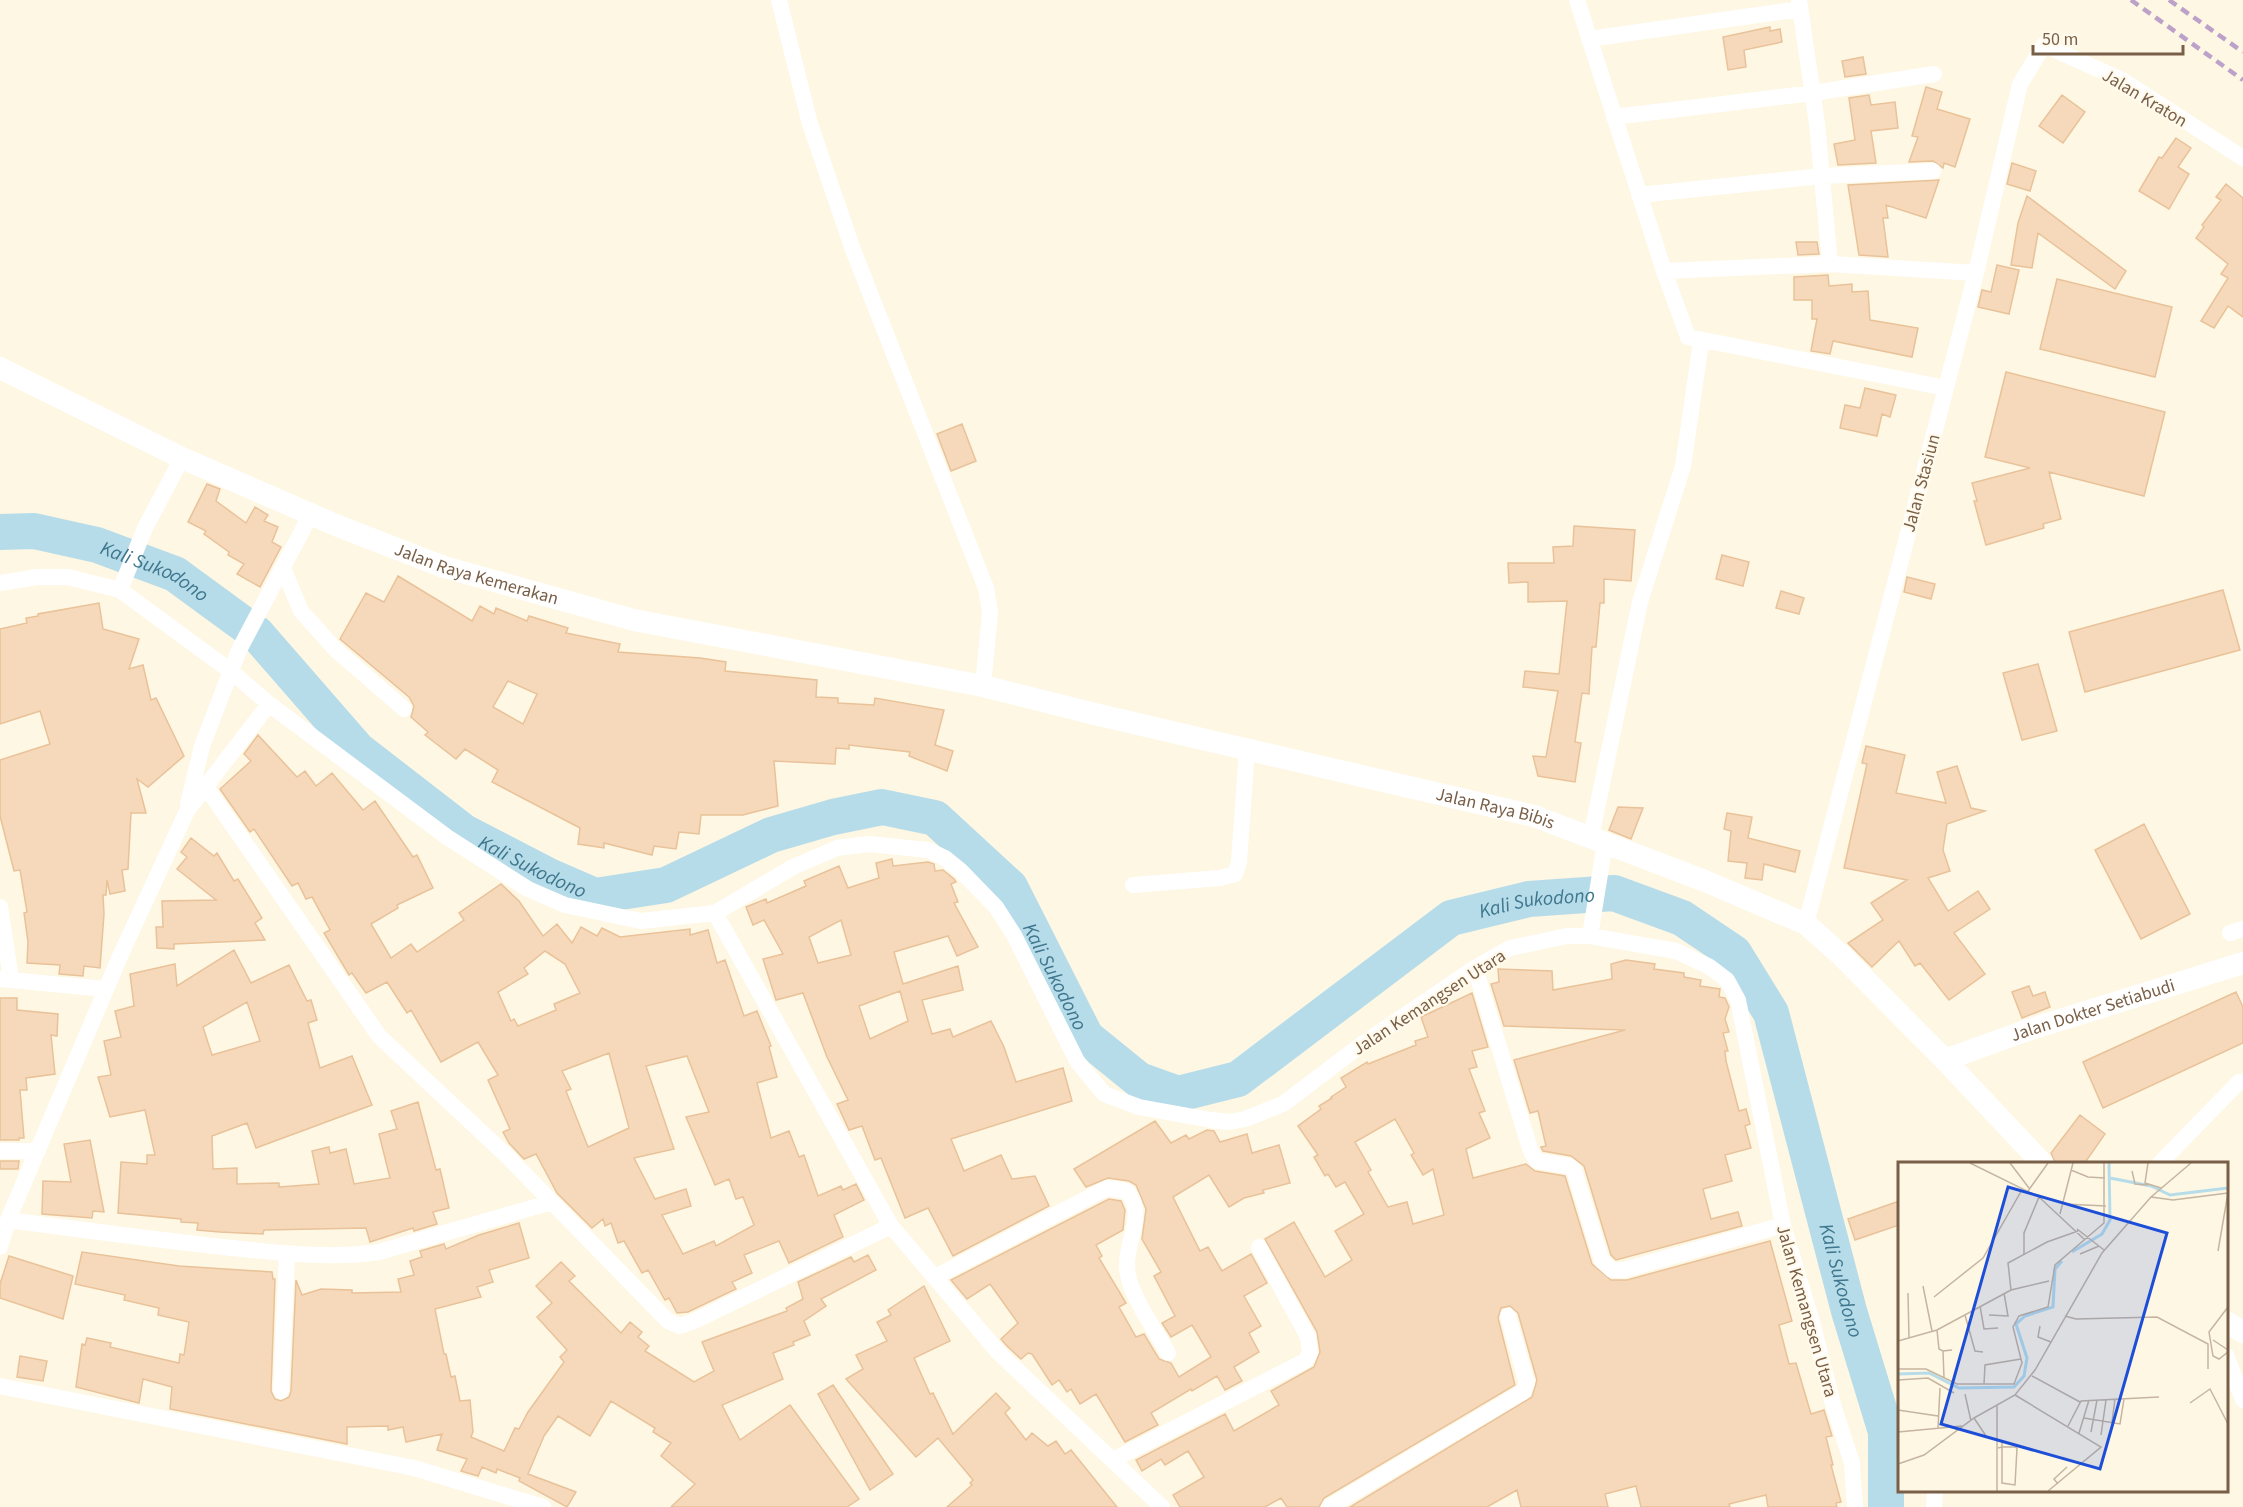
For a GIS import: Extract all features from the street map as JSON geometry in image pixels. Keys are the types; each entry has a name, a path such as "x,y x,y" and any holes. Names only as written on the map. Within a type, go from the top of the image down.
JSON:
{"main road":[{"name":"Jalan Raya Kemerakan","path":"0,368 182,458 311,514 444,567 634,620 983,686"},
{"name":"Jalan Raya Bibis","path":"983,686 1534,816 1706,881 1806,924 1945,1060 2041,1162"},
{"name":"Jalan Dokter Setiabudi","path":"1945,1060 2025,1031 2243,963"},
{"path":"2228,1323 2243,1332"}],"street":[{"path":"779,0 810,124 854,250 986,588 990,612 983,686"},
{"path":"1577,0 1686,334 1701,342 1946,388"},
{"path":"1589,39 1800,5 1813,93 1830,264"},
{"name":"Jalan Kraton","path":"2044,45 2122,80 2243,158"},
{"name":"Jalan Stasiun","path":"1806,924 1976,273 2020,84 2044,45"},
{"path":"1614,117 1813,93 1934,74"},
{"path":"1639,195 1822,176 1933,171"},
{"path":"1664,271 1830,264 1976,273"},
{"path":"1591,931 1598,879 1598,840 1640,602 1683,466 1701,342"},
{"path":"120,590 145,528 182,458"},
{"path":"0,1247 8,1220 105,989 187,811 202,746 239,650 311,514"},
{"path":"283,568 301,611 335,649 404,709"},
{"path":"0,582 37,577 69,577 120,590 232,672 269,704 447,837 528,889 565,905 622,919 641,921 715,913 891,1226 999,1353 1162,1507"},
{"path":"187,811 269,704"},
{"path":"1133,885 1220,878 1235,874 1239,862 1247,749"},
{"path":"206,787 380,1036 552,1202 668,1321 680,1326 891,1226"},
{"name":"Jalan Kemangsen Utara","path":"715,913 818,855 837,848 870,844 928,850 945,858 996,907 1014,935 1077,1061 1104,1094 1139,1107 1229,1122 1245,1119 1284,1104 1361,1045 1475,968 1510,948 1591,931 1676,951 1710,968 1728,980 1738,1000 1782,1225 1852,1463 1855,1507"},
{"path":"0,907 5,979 105,989"},
{"path":"1475,968 1531,1152 1536,1161 1569,1166 1574,1170 1602,1261 1612,1270 1624,1270 1782,1225"},
{"path":"2161,1162 2239,1082"},
{"path":"0,1151 38,1151"},
{"path":"935,1277 1107,1188 1127,1191 1133,1198 1136,1211 1127,1268 1137,1299 1168,1353"},
{"path":"8,1220 168,1241 287,1254 331,1256 379,1252 552,1202"},
{"path":"1113,1460 1305,1360 1310,1353 1308,1337 1259,1247"},
{"path":"281,1391 287,1254"},
{"path":"1329,1507 1523,1392 1527,1383 1508,1316"},
{"path":"2228,1360 2243,1400"},
{"path":"0,1386 414,1468 543,1507"},
{"path":"1934,1507 1935,1492"}],"building":[{"path":"1770,27 1770,31 1780,29 1782,42 1744,50 1746,67 1728,70 1723,37"},
{"path":"1863,57 1866,74 1845,77 1842,61"},
{"path":"1926,87 1942,92 1937,109 1970,119 1955,167 1944,163 1943,168 1933,161 1909,162 1918,137 1912,136"},
{"path":"1869,95 1871,105 1895,102 1898,128 1871,131 1876,163 1838,165 1834,144 1855,140 1849,98"},
{"path":"2062,95 2085,112 2063,143 2039,126"},
{"path":"2176,138 2191,148 2178,167 2189,174 2169,209 2139,191 2159,157 2162,158"},
{"path":"2012,163 2036,171 2030,191 2007,184"},
{"path":"1939,180 1926,218 1886,205 1888,218 1883,218 1888,257 1859,255 1848,185"},
{"path":"2226,184 2243,198 2243,317 2228,306 2214,328 2201,321 2228,278 2221,274 2228,264 2196,238 2204,227 2202,225 2221,200 2216,197"},
{"path":"2027,196 2126,271 2115,289 2038,233 2032,268 2011,265 2018,223"},
{"path":"1796,242 1817,242 1819,254 1798,255"},
{"path":"1997,265 2019,270 2009,314 1978,307 1982,290 1991,292"},
{"path":"1828,275 1829,286 1852,284 1852,292 1868,291 1870,320 1918,328 1912,357 1833,341 1830,354 1811,351 1817,319 1812,319 1812,300 1794,300 1794,277"},
{"path":"2057,279 2172,307 2155,377 2040,349"},
{"path":"2006,372 2165,412 2144,496 2049,472 2061,519 2043,524 2044,528 1986,545 1974,501 1977,501 1972,483 2030,468 1985,457"},
{"path":"1865,388 1896,395 1890,417 1882,414 1877,436 1840,428 1845,405 1860,408"},
{"path":"962,424 976,461 951,471 937,434"},
{"path":"207,484 220,489 216,501 246,523 255,507 268,515 264,521 278,527 272,542 281,547 260,587 237,574 244,564 228,555 229,552 204,534 206,531 188,522"},
{"path":"1574,526 1635,530 1631,581 1604,579 1604,603 1600,603 1596,647 1592,647 1589,694 1582,693 1575,742 1581,743 1575,782 1538,776 1533,756 1546,757 1558,691 1523,687 1525,671 1559,674 1567,601 1528,602 1528,582 1509,583 1508,563 1554,563 1553,547 1573,546"},
{"path":"1722,555 1749,562 1743,586 1716,579"},
{"path":"398,576 472,621 480,606 494,614 496,608 527,621 529,616 568,628 566,633 620,644 618,652 700,658 726,662 725,671 817,680 816,697 838,698 838,703 874,705 875,698 944,710 935,745 953,751 947,771 909,756 910,752 849,745 849,749 836,748 835,764 774,761 778,806 743,815 701,815 699,834 679,832 676,849 654,846 652,855 604,843 604,848 578,844 580,828 492,782 498,770 465,749 456,759 425,735 428,732 411,717 414,706 409,697 340,639 366,593 384,602","holes":["508,681 537,694 523,724 493,707"]},
{"path":"1907,577 1935,584 1931,599 1904,592"},
{"path":"2223,590 2240,650 2085,692 2069,632"},
{"path":"1781,591 1804,598 1799,614 1776,608"},
{"path":"99,603 103,629 139,639 129,669 143,665 151,700 156,698 184,756 148,787 137,779 146,813 131,813 128,869 122,870 125,891 110,894 107,880 106,895 103,895 100,968 84,966 83,976 59,974 60,965 27,963 28,942 24,913 27,912 20,870 14,871 0,816 0,760 50,744 40,711 0,724 0,629 27,623 26,618 38,616 38,614"},
{"path":"2038,664 2057,731 2022,740 2003,673"},
{"path":"258,735 297,777 305,771 316,786 332,773 363,810 375,801 413,857 417,855 433,888 397,905 398,908 371,924 391,958 411,944 417,952 464,920 459,913 501,884 519,901 543,936 557,924 572,943 581,927 597,936 602,928 620,937 690,929 690,935 708,930 717,963 725,960 744,1016 757,1011 771,1046 769,1047 777,1077 757,1083 771,1138 789,1131 799,1157 804,1155 818,1196 841,1186 843,1190 856,1184 864,1200 834,1215 843,1237 789,1263 779,1241 744,1255 752,1273 732,1282 736,1289 688,1312 677,1313 669,1298 665,1300 648,1270 642,1273 624,1241 618,1243 611,1223 605,1226 603,1219 592,1228 557,1193 536,1154 524,1159 509,1143 503,1132 510,1129 488,1080 498,1075 478,1042 441,1062 411,1010 407,1013 387,982 366,993 352,973 349,975 324,933 330,930 312,897 306,899 298,883 292,886 254,829 250,832 220,789 251,761 244,754","holes":["545,951 565,964 580,993 554,1004 556,1010 518,1026 514,1019 511,1021 498,992 528,974 524,968","609,1053 629,1128 588,1147 566,1091 571,1089 562,1071","687,1056 709,1112 686,1117 715,1185 729,1179 736,1199 743,1197 754,1225 716,1246 714,1241 683,1254 662,1215 691,1206 686,1189 655,1199 634,1158 674,1149 646,1066"]},
{"path":"1866,746 1905,755 1896,793 1946,803 1937,772 1957,766 1971,808 1985,811 1947,824 1943,850 1950,871 1928,878 1948,911 1978,891 1990,909 1954,933 1985,974 1949,1000 1920,963 1915,966 1899,941 1872,967 1848,943 1883,920 1871,903 1907,880 1844,868 1867,764 1862,763"},
{"path":"1618,807 1643,808 1631,839 1609,830"},
{"path":"1727,813 1752,817 1748,838 1800,851 1795,872 1764,864 1762,880 1745,878 1747,863 1728,861 1731,831 1724,829"},
{"path":"2144,824 2190,914 2141,939 2095,850"},
{"path":"191,838 214,856 217,853 234,881 238,879 262,918 255,923 265,940 174,944 174,949 157,948 156,927 163,927 162,901 216,900 177,869 187,857 181,852"},
{"path":"892,859 893,866 928,862 934,864 935,871 943,870 954,879 956,882 951,884 958,902 954,903 978,947 957,956 948,936 894,952 903,984 958,966 963,990 922,1000 932,1034 950,1029 953,1037 991,1021 1004,1047 1016,1082 1063,1068 1072,1101 951,1139 964,1171 1001,1155 1012,1179 1035,1176 1049,1206 953,1256 928,1208 905,1218 881,1158 875,1160 862,1126 849,1130 837,1104 848,1100 827,1057 803,993 776,1000 763,959 783,954 764,920 753,925 746,907 766,899 767,903 806,886 804,881 839,866 848,888 879,878 876,863","holes":["841,920 851,955 818,963 809,937","900,991 908,1021 870,1039 859,1006"]},
{"path":"234,950 251,983 289,965 307,1001 311,1000 317,1020 308,1023 320,1068 352,1056 372,1105 256,1148 247,1123 212,1136 213,1169 237,1168 237,1184 279,1183 279,1187 319,1184 312,1151 329,1147 330,1153 346,1149 354,1184 390,1178 379,1134 397,1129 391,1111 418,1102 436,1170 440,1169 449,1208 433,1212 437,1224 414,1231 413,1228 370,1242 366,1228 264,1230 263,1234 220,1232 197,1230 198,1223 181,1222 181,1219 118,1213 121,1162 147,1164 147,1155 155,1155 145,1110 110,1117 98,1077 111,1075 104,1041 121,1037 115,1011 134,1006 130,974 175,964 177,986","holes":["247,1002 260,1041 212,1055 203,1027"]},
{"path":"1626,960 1655,964 1654,969 1684,973 1684,977 1701,980 1700,986 1720,989 1719,997 1725,998 1729,1007 1725,1019 1729,1032 1723,1033 1728,1051 1725,1051 1726,1061 1739,1111 1746,1109 1750,1124 1745,1126 1751,1148 1725,1155 1732,1181 1703,1189 1711,1219 1738,1212 1742,1226 1616,1260 1611,1255 1584,1166 1571,1156 1543,1151 1541,1147 1546,1146 1538,1111 1530,1113 1514,1060 1625,1030 1504,1026 1491,984 1499,982 1498,969 1552,971 1553,990 1612,979 1611,964"},
{"path":"2029,986 2033,996 2045,992 2050,1007 2022,1018 2012,992"},
{"path":"2236,992 2243,1007 2243,1043 2103,1108 2083,1062"},
{"path":"1472,993 1488,1047 1472,1051 1477,1067 1469,1069 1485,1111 1479,1113 1490,1138 1466,1149 1473,1178 1526,1164 1535,1171 1565,1176 1592,1264 1611,1280 1627,1280 1770,1241 1792,1321 1779,1325 1789,1364 1796,1363 1811,1414 1824,1410 1832,1436 1826,1437 1841,1502 1836,1503 1837,1507 1768,1507 1766,1495 1729,1504 1730,1507 1641,1507 1636,1486 1605,1494 1608,1507 1521,1507 1517,1490 1487,1507 1350,1507 1532,1397 1537,1380 1518,1313 1510,1306 1501,1308 1498,1318 1515,1385 1324,1498 1319,1507 1287,1507 1281,1498 1265,1507 1180,1507 1173,1495 1204,1477 1188,1451 1165,1465 1161,1459 1142,1471 1136,1460 1225,1414 1234,1431 1279,1405 1271,1391 1314,1367 1320,1352 1317,1332 1265,1239 1294,1222 1325,1277 1352,1260 1335,1231 1364,1214 1345,1182 1336,1187 1328,1174 1325,1176 1314,1157 1318,1155 1298,1126 1321,1109 1319,1106 1346,1087 1341,1078 1367,1062 1368,1064 1416,1045 1415,1041 1428,1037 1421,1017","holes":["1395,1119 1414,1153 1411,1155 1423,1175 1433,1169 1444,1215 1413,1224 1407,1202 1388,1207 1368,1172 1371,1170 1355,1142"]},
{"path":"0,998 17,998 17,1010 58,1014 57,1036 51,1035 55,1074 26,1078 27,1090 20,1090 24,1138 19,1138 19,1140 0,1140"},
{"path":"2080,1115 2105,1134 2085,1162 2055,1162 2051,1153"},
{"path":"1155,1121 1171,1143 1186,1135 1189,1139 1207,1130 1214,1131 1220,1142 1247,1134 1252,1153 1279,1145 1290,1183 1263,1190 1264,1193 1244,1198 1229,1207 1209,1175 1173,1197 1200,1251 1208,1247 1222,1271 1251,1254 1267,1283 1244,1296 1261,1326 1249,1333 1259,1352 1234,1367 1242,1381 1225,1390 1217,1376 1192,1391 1191,1389 1151,1413 1158,1425 1125,1442 1096,1394 1080,1404 1071,1389 1067,1392 1059,1380 1052,1385 1032,1354 1028,1353 1021,1359 1001,1339 1018,1323 990,1284 967,1299 951,1280 1109,1199 1121,1201 1125,1210 1123,1230 1096,1245 1102,1256 1099,1258 1126,1303 1119,1307 1136,1337 1144,1334 1159,1359 1171,1363 1179,1377 1211,1357 1192,1325 1171,1337 1162,1323 1175,1316 1154,1276 1161,1272 1142,1239 1146,1209 1136,1185 1129,1181 1108,1178 1086,1187 1074,1169"},
{"path":"90,1140 104,1212 93,1211 92,1218 42,1214 43,1181 71,1182 64,1144"},
{"path":"0,1161 19,1161 18,1169 0,1169"},
{"path":"1898,1201 1898,1225 1855,1240 1848,1219"},
{"path":"519,1223 529,1258 489,1270 493,1282 477,1287 481,1297 435,1309 444,1354 446,1354 451,1377 455,1376 460,1401 470,1400 473,1432 471,1437 504,1451 515,1428 519,1429 528,1412 564,1362 560,1357 567,1350 537,1317 552,1303 536,1286 561,1262 575,1276 569,1281 621,1333 630,1322 642,1332 638,1337 649,1346 645,1351 694,1382 714,1371 702,1342 787,1311 786,1308 803,1299 798,1282 851,1257 854,1262 868,1255 876,1270 821,1299 826,1306 804,1321 810,1335 793,1342 794,1345 773,1353 783,1379 722,1405 740,1440 790,1405 859,1499 847,1507 671,1507 695,1484 661,1456 671,1443 653,1432 655,1428 611,1401 590,1436 558,1416 544,1436 528,1474 576,1492 567,1507 519,1481 520,1478 497,1469 496,1473 482,1467 478,1476 461,1471 467,1459 437,1450 442,1434 406,1442 403,1427 388,1430 388,1426 347,1427 347,1444 170,1409 172,1387 143,1379 139,1403 76,1387 82,1344 85,1345 87,1338 111,1343 110,1347 179,1363 180,1354 184,1355 189,1322 158,1315 159,1308 124,1300 125,1295 75,1284 82,1252 179,1266 272,1272 273,1279 275,1279 271,1391 275,1399 281,1401 289,1397 291,1391 296,1280 302,1295 321,1289 352,1290 352,1293 401,1292 398,1279 414,1275 410,1261 422,1257 420,1251 444,1244 446,1249 479,1235"},
{"path":"9,1256 73,1276 63,1319 0,1298 0,1284"},
{"path":"924,1286 950,1341 914,1358 930,1394 933,1393 953,1434 996,1393 1010,1408 1005,1413 1026,1440 1032,1433 1048,1446 1056,1441 1065,1454 1071,1450 1117,1507 947,1507 972,1485 970,1483 973,1480 938,1438 916,1457 846,1379 863,1369 856,1355 887,1341 877,1322 891,1315 888,1310"},
{"path":"20,1356 47,1361 43,1381 17,1377"},
{"path":"833,1385 893,1474 870,1490 818,1394"}],"waterway":[{"name":"Kali Sukodono","path":"0,532 34,531 97,545 175,574 257,634 358,750 464,832 549,876 595,896 666,885 771,835 833,817 882,807 935,818 1010,887 1086,1037 1139,1080 1178,1094 1238,1079 1451,918 1529,899 1614,893 1682,918 1734,953 1771,1013 1849,1311 1886,1432 1886,1507"}],"railway":[{"path":"2131,0 2243,80"},
{"path":"2169,0 2243,52"}]}
